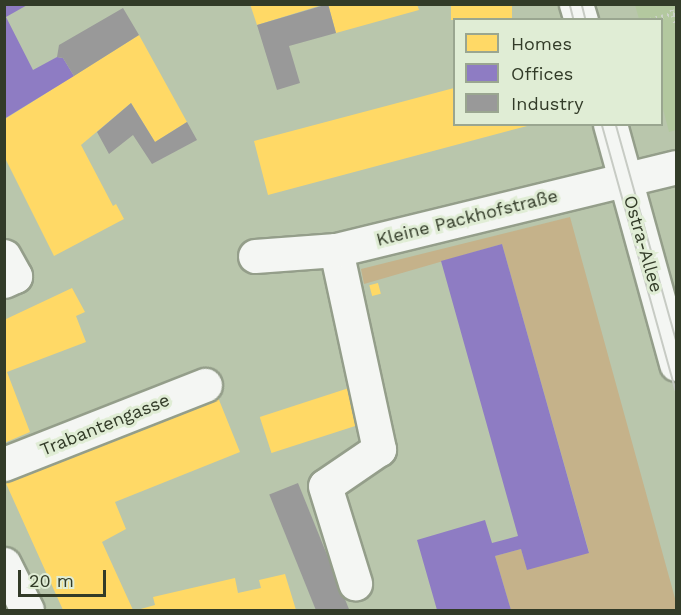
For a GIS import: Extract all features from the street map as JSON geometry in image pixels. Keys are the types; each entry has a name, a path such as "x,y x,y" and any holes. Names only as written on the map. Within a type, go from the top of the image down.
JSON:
{"street":[{"name":"Ostra-Allee","path":"611,126 676,364"},
{"name":"Kleine Packhofstraße","path":"255,256 336,250 676,166"},
{"path":"336,250 379,449 325,486 355,582"},
{"path":"4,256 15,276 4,281"},
{"name":"Trabantengasse","path":"4,464 205,385"},
{"path":"4,564 27,610"}],"path":[{"path":"670,4 675,14 676,27"},
{"path":"658,18 675,14"}],"shaded area":[{"path":"635,5 676,5 676,130 669,132 663,109 663,18 639,18"},
{"path":"570,217 676,602 676,610 511,610 495,556 521,549 527,569 589,552 502,244 364,284 361,269"}],"building: Homes":[{"path":"250,4 322,4 322,5 257,25"},
{"path":"328,4 417,4 419,10 336,33"},
{"path":"451,4 512,4 512,18 453,18 451,20"},
{"path":"139,35 187,122 155,142 131,103 81,145 113,206 116,204 124,219 54,256 5,158 5,119"},
{"path":"453,88 453,126 527,126 268,195 254,141"},
{"path":"378,283 381,294 372,296 369,285"},
{"path":"72,288 85,312 76,316 86,342 7,372 30,432 4,443 4,320"},
{"path":"352,387 364,423 271,453 260,417"},
{"path":"215,390 240,452 115,502 126,529 102,542 133,610 63,610 4,479"},
{"path":"285,574 296,610 137,610 155,605 153,597 235,578 238,593 261,588 259,580"}],"building: Offices":[{"path":"4,4 29,4 6,17 33,70 57,57 63,58 74,76 4,119"},
{"path":"502,244 589,553 527,570 521,549 495,556 511,610 437,610 417,540 485,520 492,543 518,536 441,261"}],"building: Industry":[{"path":"328,4 336,33 289,46 300,83 277,90 257,25"},
{"path":"123,8 139,35 74,76 63,58 57,57 59,45"},
{"path":"131,103 155,142 187,122 197,140 152,164 133,135 109,154 97,132"},
{"path":"298,483 349,610 316,610 269,495"}],"tram line":[{"path":"570,4 574,18"},
{"path":"582,4 586,18"},
{"path":"603,126 676,390"},
{"path":"617,126 676,339"}]}
